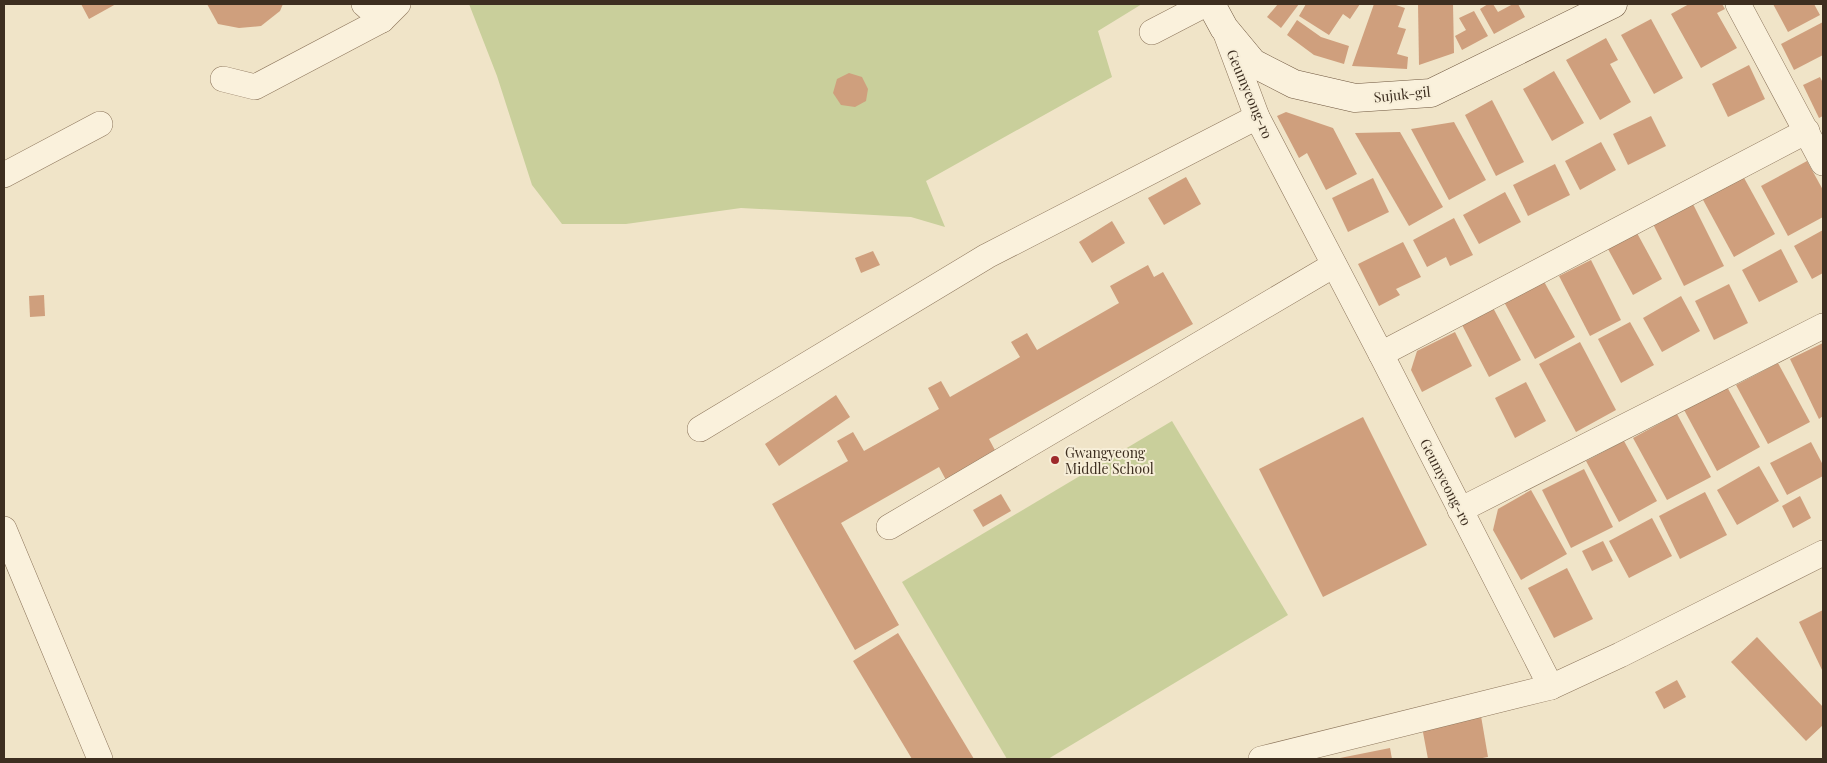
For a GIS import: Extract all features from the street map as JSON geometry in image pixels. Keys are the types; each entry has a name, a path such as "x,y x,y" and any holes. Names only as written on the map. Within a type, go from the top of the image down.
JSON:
{"street":[{"path":"1152,32 1206,4"},
{"name":"Geumyeong-ro","path":"1211,4 1224,28 1257,117 1381,354 1550,687"},
{"name":"Sujuk-gil","path":"1224,28 1253,63 1294,84 1355,98 1431,93 1612,4"},
{"path":"1738,4 1823,163"},
{"path":"223,79 255,88 381,9"},
{"path":"700,429 987,256 1257,117"},
{"path":"4,174 100,124"},
{"path":"1381,354 1807,131"},
{"path":"889,527 1334,265"},
{"path":"1460,510 1823,326"},
{"path":"4,529 100,759"},
{"path":"1261,759 1550,687 1620,656 1823,553"}],"green space":[{"path":"469,4 1142,4 1098,31 1112,77 926,181 945,227 911,217 741,208 626,224 562,224 532,185 497,76"},
{"path":"1172,421 1288,615 1048,759 1007,759 902,582"}],"building":[{"path":"81,4 116,4 89,19"},
{"path":"207,4 283,4 280,11 261,26 239,28 218,24"},
{"path":"1278,4 1299,4 1281,28 1267,17"},
{"path":"1306,4 1360,4 1350,19 1343,14 1329,35 1299,16"},
{"path":"1374,4 1393,4 1405,8 1398,27 1406,29 1397,54 1408,57 1407,69 1352,66"},
{"path":"1418,4 1453,4 1454,53 1419,65"},
{"path":"1488,4 1493,4 1498,12 1513,4 1518,4 1525,17 1494,34 1480,9"},
{"path":"1689,4 1722,4 1725,9 1717,13 1737,48 1701,68 1671,14"},
{"path":"1773,4 1814,4 1820,15 1788,32"},
{"path":"1474,11 1488,36 1462,50 1455,36 1466,30 1459,18"},
{"path":"1651,19 1683,78 1654,94 1621,35"},
{"path":"1297,20 1321,37 1349,46 1344,64 1314,55 1287,35"},
{"path":"1823,22 1823,55 1794,70 1781,44"},
{"path":"1606,38 1618,60 1610,64 1631,102 1600,120 1566,60"},
{"path":"1749,65 1765,99 1728,117 1712,84"},
{"path":"1554,71 1584,123 1552,141 1523,89"},
{"path":"849,73 862,77 868,89 866,101 855,107 841,105 833,93 837,79"},
{"path":"1820,77 1823,83 1823,116 1819,118 1803,85"},
{"path":"1492,100 1524,162 1496,176 1465,115"},
{"path":"1286,112 1333,128 1357,174 1326,190 1307,153 1299,158 1277,116"},
{"path":"1651,116 1666,146 1628,165 1613,134"},
{"path":"1454,122 1486,180 1449,200 1411,129"},
{"path":"1400,132 1443,207 1409,226 1355,133"},
{"path":"1601,142 1616,170 1580,190 1565,161"},
{"path":"1807,161 1823,190 1823,217 1788,236 1761,186"},
{"path":"1555,164 1570,195 1528,216 1513,185"},
{"path":"1743,176 1775,234 1734,257 1702,198"},
{"path":"1186,177 1201,204 1164,225 1148,198"},
{"path":"1373,178 1389,212 1348,232 1332,198"},
{"path":"1505,192 1521,222 1479,244 1463,215"},
{"path":"1692,202 1724,266 1684,286 1652,222"},
{"path":"1454,218 1473,255 1450,266 1446,257 1427,267 1413,240"},
{"path":"1112,221 1125,243 1092,263 1079,242"},
{"path":"1823,230 1823,273 1812,279 1794,246"},
{"path":"1637,233 1662,279 1633,295 1608,249"},
{"path":"1403,242 1421,277 1396,289 1400,295 1379,306 1358,264"},
{"path":"1781,249 1798,282 1759,302 1742,270"},
{"path":"873,251 880,265 861,273 855,258"},
{"path":"1591,260 1621,320 1590,336 1559,276"},
{"path":"1148,265 1154,277 1163,272 1193,324 989,439 996,452 946,480 939,467 841,523 899,625 855,650 772,504 848,461 837,441 853,432 864,451 939,409 928,388 941,381 950,397 1020,357 1011,342 1027,333 1037,350 1119,303 1110,286"},
{"path":"1542,278 1575,337 1535,359 1503,300"},
{"path":"1729,284 1748,323 1714,340 1695,301"},
{"path":"44,295 45,316 30,317 29,296"},
{"path":"1681,296 1700,331 1662,352 1643,318"},
{"path":"1491,304 1521,360 1489,377 1460,321"},
{"path":"1630,322 1654,365 1621,383 1598,339"},
{"path":"1455,332 1472,366 1422,392 1411,370 1417,351"},
{"path":"1580,342 1616,410 1576,432 1539,364"},
{"path":"1823,343 1823,416 1819,419 1790,359"},
{"path":"1778,363 1810,422 1768,444 1736,385"},
{"path":"1526,382 1546,421 1515,438 1495,398"},
{"path":"1726,385 1760,447 1717,471 1683,408"},
{"path":"836,395 850,417 779,466 765,444"},
{"path":"1677,414 1711,477 1667,500 1633,438"},
{"path":"1363,417 1427,545 1323,597 1259,469"},
{"path":"1624,441 1657,501 1619,522 1586,461"},
{"path":"1811,442 1823,465 1823,476 1787,495 1770,463"},
{"path":"1759,466 1779,501 1737,525 1717,490"},
{"path":"1584,469 1613,527 1571,548 1542,490"},
{"path":"1531,490 1567,554 1521,580 1493,530 1498,509"},
{"path":"1705,492 1727,535 1680,559 1659,516"},
{"path":"1001,494 1011,511 983,527 973,510"},
{"path":"1800,496 1811,518 1793,528 1782,506"},
{"path":"1652,518 1672,556 1629,578 1609,541"},
{"path":"1603,541 1613,561 1592,571 1582,551"},
{"path":"1567,568 1593,619 1554,638 1528,588"},
{"path":"1823,610 1823,672 1799,622"},
{"path":"898,633 974,759 912,759 853,661"},
{"path":"1757,637 1823,707 1823,725 1806,741 1731,662"},
{"path":"1677,680 1686,697 1664,709 1655,692"},
{"path":"1481,716 1488,757 1477,759 1428,759 1422,727"},
{"path":"1390,748 1392,759 1340,758"}],"place":[{"name":"Gwangyeong Middle School","path":"1055,460"}]}
